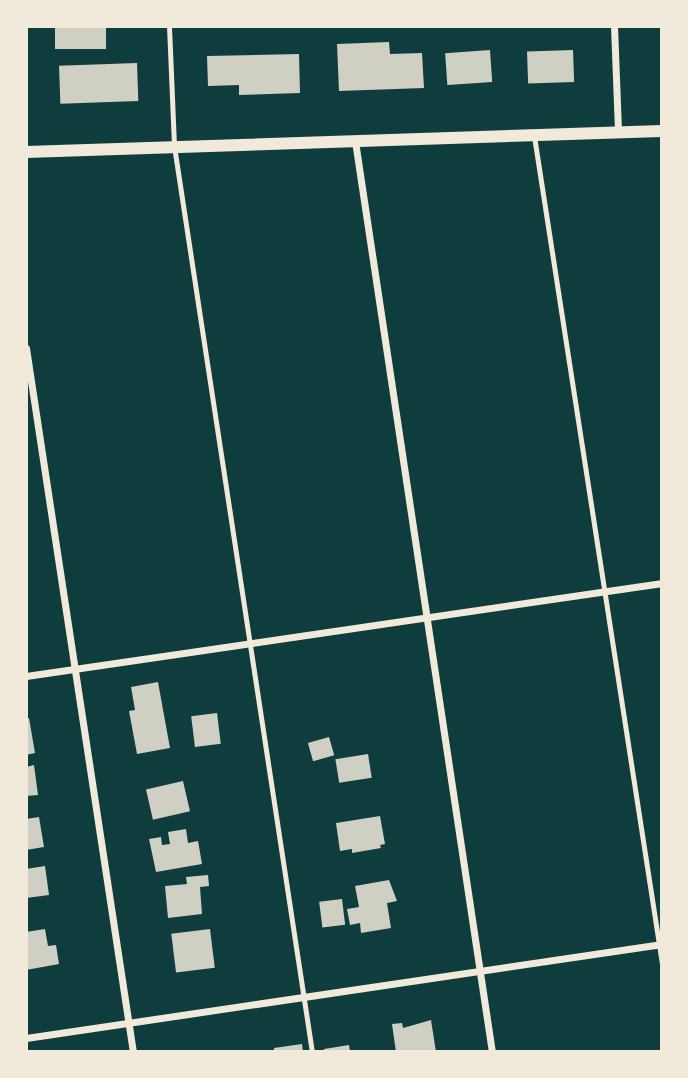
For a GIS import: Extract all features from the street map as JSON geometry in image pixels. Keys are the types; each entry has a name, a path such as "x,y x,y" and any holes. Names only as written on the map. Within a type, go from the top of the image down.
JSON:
{"street":[{"path":"614,26 618,132"},
{"path":"26,152 662,131"},
{"path":"355,141 492,1052"},
{"path":"26,348 133,1052"},
{"path":"26,676 662,583"},
{"path":"26,1038 660,944"}],"lane":[{"path":"169,26 174,146 200,301 249,644 312,1052"},
{"path":"534,136 662,964"}],"building":[{"path":"55,26 106,26 106,49 55,49"},
{"path":"389,42 390,54 422,53 424,88 339,91 337,44"},
{"path":"490,50 492,82 447,85 445,53"},
{"path":"573,50 574,82 528,84 527,52"},
{"path":"299,54 300,93 239,95 239,85 208,86 207,56"},
{"path":"137,63 138,101 60,104 59,66"},
{"path":"158,682 170,748 137,754 129,711 135,710 131,687"},
{"path":"217,713 221,744 195,747 191,716"},
{"path":"29,718 35,753 26,755 26,719"},
{"path":"329,737 334,755 313,761 308,743"},
{"path":"368,754 372,778 339,783 335,759"},
{"path":"34,765 38,795 26,796 26,767"},
{"path":"183,781 190,811 153,820 146,790"},
{"path":"380,816 385,844 380,845 381,848 352,853 352,849 340,851 336,823"},
{"path":"39,817 44,847 26,850 26,819"},
{"path":"186,829 188,843 198,841 202,864 156,872 149,839 161,837 162,845 170,844 168,832"},
{"path":"45,866 49,895 26,898 26,869"},
{"path":"208,875 209,886 200,887 202,914 168,918 165,886 187,884 186,877"},
{"path":"389,880 397,901 387,903 391,928 361,933 360,923 350,925 347,909 359,907 355,886"},
{"path":"342,899 345,925 322,928 319,902"},
{"path":"45,929 48,946 56,945 59,964 26,970 26,932"},
{"path":"210,929 215,968 176,972 171,934"},
{"path":"431,1020 436,1052 396,1052 392,1024 402,1023 403,1028"},
{"path":"302,1044 303,1052 274,1052 274,1048"},
{"path":"349,1045 350,1052 324,1052 324,1049"}]}
